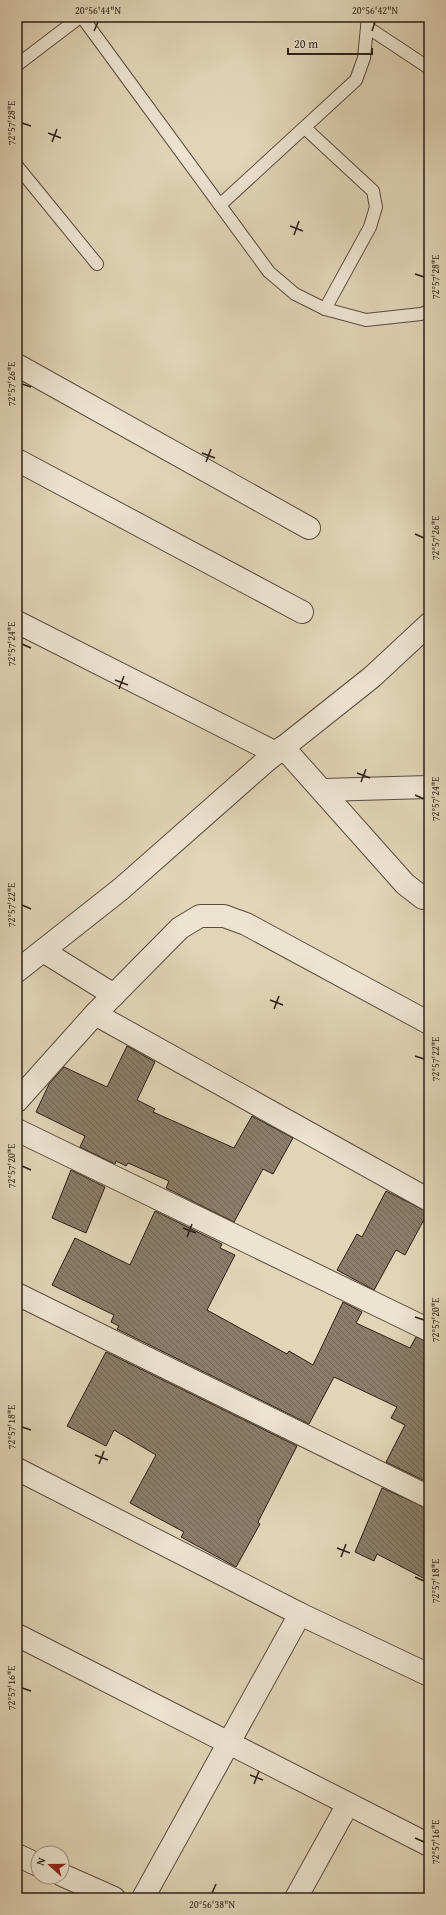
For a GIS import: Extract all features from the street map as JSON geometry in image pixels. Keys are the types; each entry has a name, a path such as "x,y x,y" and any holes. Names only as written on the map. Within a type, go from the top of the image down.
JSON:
{"street":[{"path":"17,365 309,528"},
{"path":"17,460 302,612"},
{"path":"17,622 279,750 322,790 405,884 423,898 429,899"},
{"path":"17,971 121,889 279,750 372,677 429,624"},
{"path":"322,790 429,787"},
{"path":"17,1101 95,1014 180,928 200,916 224,916 246,924 429,1023"},
{"path":"42,951 114,995"},
{"path":"95,1014 429,1200"},
{"path":"17,1130 429,1330"},
{"path":"17,1294 429,1497"},
{"path":"17,1469 300,1614 429,1675"},
{"path":"143,1898 300,1614"},
{"path":"17,1635 429,1845"},
{"path":"296,1898 348,1804"},
{"path":"17,1855 30,1861"},
{"path":"70,1879 114,1898"}],"lane":[{"path":"17,65 81,17 269,272 295,294 325,309 366,320 429,311"},
{"path":"220,205 356,80 364,58 368,22"},
{"path":"368,22 429,68"},
{"path":"305,128 373,191 376,207 370,227 325,309"},
{"path":"17,166 98,264"}],"building":[{"path":"127,1046 155,1062 137,1100 155,1109 153,1112 234,1148 252,1116 293,1138 273,1174 263,1169 234,1222 166,1188 169,1181 128,1163 126,1166 116,1161 115,1164 80,1147 85,1136 36,1112 49,1084 64,1067 107,1087"},
{"path":"71,1170 105,1187 86,1233 52,1218"},
{"path":"386,1191 428,1212 405,1255 396,1250 374,1290 337,1270 357,1234 362,1237"},
{"path":"155,1211 222,1244 220,1248 235,1255 207,1310 287,1354 289,1351 313,1365 343,1302 362,1312 356,1323 410,1348 416,1337 429,1342 429,1483 386,1462 405,1425 391,1418 397,1407 334,1377 309,1424 117,1329 119,1326 111,1322 114,1315 52,1285 75,1238 130,1265"},
{"path":"106,1352 297,1446 258,1522 260,1524 236,1567 181,1537 184,1532 130,1503 156,1455 114,1430 106,1446 67,1426"},
{"path":"382,1488 429,1509 429,1581 377,1554 374,1561 355,1552"}]}
